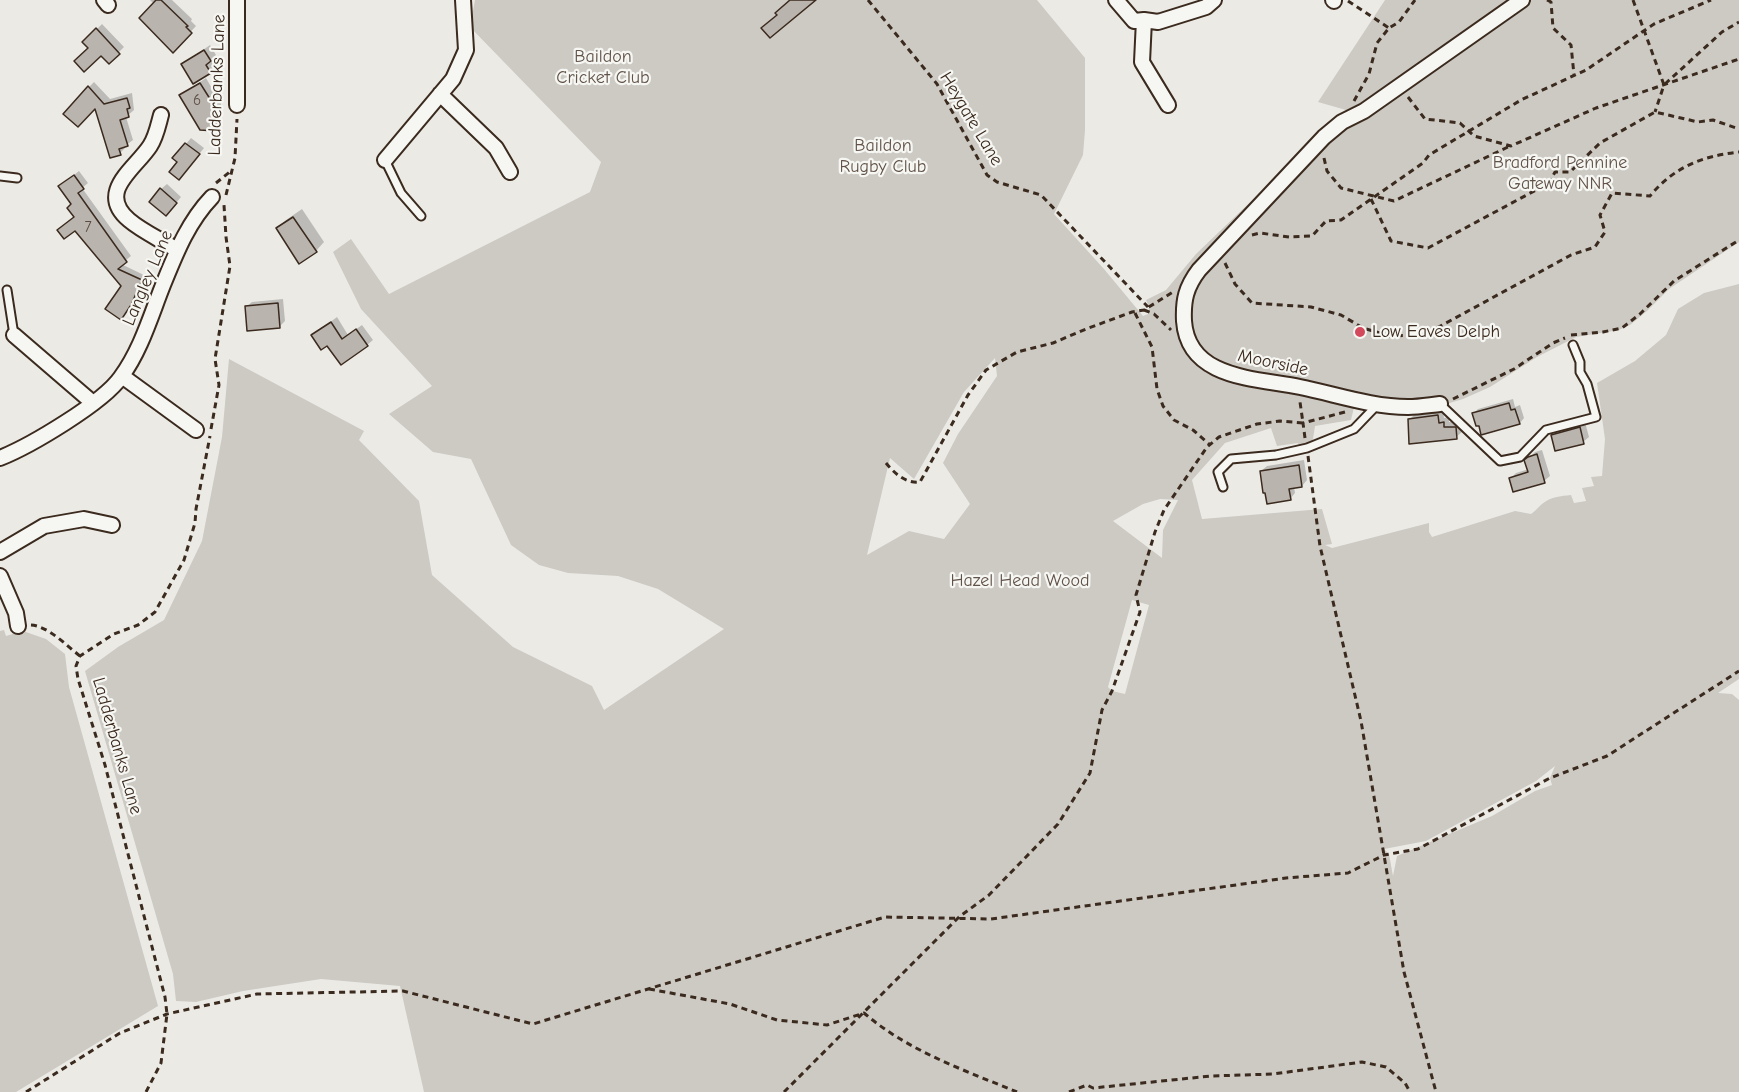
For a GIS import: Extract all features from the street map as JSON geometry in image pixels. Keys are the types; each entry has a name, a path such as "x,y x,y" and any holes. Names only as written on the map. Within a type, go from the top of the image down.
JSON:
{"street":[{"name":"Ladderbanks Lane","path":"237,0 237,105"},
{"path":"385,160 453,79 466,50 463,0"},
{"path":"1116,0 1134,21 1158,22 1206,7 1214,0"},
{"name":"Moorside","path":"1440,404 1407,407 1378,404 1297,386 1240,378 1215,367 1195,352 1184,328 1185,294 1190,282 1324,136 1342,122 1364,111 1522,0"},
{"path":"1144,20 1142,62 1168,105"},
{"path":"440,94 496,148 510,172"},
{"path":"161,115 150,130 150,147 120,181 116,198 129,220 177,250"},
{"path":"102,186 117,189"},
{"name":"Langley Lane","path":"0,458 27,446 93,403 112,388 122,376 141,340 177,250 195,218 212,197"},
{"path":"14,335 93,403"},
{"path":"122,376 196,430"},
{"path":"0,552 44,526 84,519 112,525"},
{"path":"0,576 16,613 18,626"}],"lane":[{"path":"385,160 401,193 421,216"},
{"path":"0,176 17,178"},
{"path":"7,290 14,335"},
{"path":"1440,404 1500,461 1520,457 1546,430 1596,417 1587,384 1580,372 1580,362 1574,345"},
{"path":"1223,487 1218,472 1231,459 1276,455 1307,448 1354,429 1378,404"}],"path":[{"name":"Heygate Lane","path":"868,0 937,84 987,175 997,182 1041,195 1148,307"},
{"path":"1347,0 1389,28"},
{"path":"1342,122 1369,74 1377,43 1389,28 1399,22 1415,0"},
{"path":"1547,0 1551,2 1553,28 1571,45 1574,76"},
{"path":"1633,0 1664,85"},
{"path":"1711,0 1654,24 1586,70 1521,100 1429,155 1424,163 1341,220 1326,222 1312,236 1289,237 1260,233 1223,246 1235,284 1252,303 1311,307 1341,315 1363,328 1390,336 1424,334 1571,255 1595,247 1605,232 1600,215 1612,194 1650,196 1658,186 1683,166 1717,154 1739,152"},
{"path":"1373,198 1391,241 1428,248 1549,183 1555,172 1570,172 1600,143 1654,112 1664,85 1722,32 1739,22"},
{"path":"1323,155 1327,171 1341,188 1373,198 1394,201 1596,108 1739,59"},
{"path":"1399,86 1425,119 1460,123 1474,136 1511,146"},
{"name":"Ladderbanks Lane","path":"231,171 236,147 237,105"},
{"path":"1654,112 1698,123 1713,120 1739,129"},
{"name":"Ladderbanks Lane","path":"146,1092 161,1063 167,1014 165,997 105,765 76,666 80,656 114,634 138,626 155,612 184,560 195,523 219,386 215,359 230,266 224,216"},
{"path":"1440,404 1514,369 1574,333 1603,332 1622,328 1674,281 1739,240"},
{"path":"886,463 894,473 916,483 920,482 968,395 986,370 1017,352 1053,343 1086,329 1144,310 1190,282"},
{"path":"1135,313 1152,347 1157,389 1163,406 1174,420 1193,430 1210,444"},
{"path":"1297,386 1320,546 1362,721 1404,972 1436,1092"},
{"path":"784,1092 959,917 989,896 1058,824 1090,773 1102,710 1112,691 1140,612 1136,595 1155,532 1164,510 1210,444 1219,437 1257,424 1280,421 1303,423 1346,412"},
{"path":"36,625 80,656"},
{"path":"26,1092 120,1033 167,1014 257,994 403,991 533,1024 885,917 991,919 1286,878 1348,873 1384,855 1418,849 1550,778 1607,756 1739,671"},
{"path":"648,989 730,1004 777,1020 827,1025 864,1013"},
{"path":"864,1013 882,1029 908,1044 941,1061 1017,1092"},
{"path":"1069,1092 1087,1085 1094,1088 1211,1076 1274,1074 1362,1062 1386,1067 1405,1083 1410,1092"}],"green space":[{"path":"475,0 1037,0 1085,58 1083,155 1054,214 1143,316 1148,314 1149,307 1146,300 1166,290 1196,254 1291,163 1531,0 1739,0 1739,242 1669,289 1630,325 1619,330 1576,337 1537,357 1490,387 1463,399 1433,408 1355,403 1351,420 1315,426 1312,445 1299,447 1298,443 1277,446 1271,428 1225,443 1192,480 1202,519 1322,509 1332,544 1325,545 1332,548 1429,523 1429,532 1432,537 1515,511 1531,514 1545,502 1560,496 1571,495 1574,503 1586,501 1582,488 1594,486 1591,477 1602,476 1605,439 1597,383 1635,361 1666,335 1678,309 1704,293 1739,284 1739,679 1718,693 1732,694 1739,700 1739,1092 424,1092 400,986 321,979 243,991 196,1002 176,1001 173,974 85,671 118,647 164,620 202,541 222,437 229,359 364,431 359,440 419,501 432,575 513,647 592,686 604,710 724,629 658,589 618,576 568,573 539,565 511,545 471,459 433,452 389,414 432,386 361,309 333,252 351,239 389,294 590,192 601,162 470,27","holes":["995,358 997,376 958,434 943,463 970,504 944,539 909,531 867,555 890,458 914,479 964,392","1160,499 1178,500 1163,530 1162,558 1113,521 1143,504","1132,600 1149,605 1125,694 1112,691 1108,687","1555,766 1550,778 1552,785 1535,791 1492,816 1397,856 1393,876 1389,854 1384,849 1426,841 1536,781"]},
{"path":"1385,0 1517,0 1353,112 1318,102"},
{"path":"4,630 6,636 23,631 46,639 65,654 69,687 158,1006 16,1092 0,1092 0,631"}],"building":[{"path":"156,0 161,0 188,26 186,27 192,33 173,53 139,18"},
{"path":"790,0 816,0 770,38 761,28"},
{"path":"96,28 120,54 109,64 101,56 84,72 74,61 88,48 82,42"},
{"path":"204,50 211,61 206,65 211,73 193,84 181,64"},
{"path":"200,83 217,110 215,131 200,130 179,95"},
{"path":"88,86 104,104 127,98 130,108 127,109 129,117 120,120 128,146 119,149 121,155 110,158 95,109 78,127 63,114"},
{"path":"185,143 200,154 179,180 169,172 177,162 172,158"},
{"path":"74,175 84,189 78,193 127,262 118,269 142,280 131,305 121,320 105,309 121,286 75,231 64,239 57,230 74,217 67,208 71,204 58,186"},
{"path":"160,188 177,203 166,216 149,202"},
{"path":"293,217 317,252 299,264 276,228"},
{"path":"278,303 280,328 247,331 245,306"},
{"path":"331,322 342,339 356,329 368,346 341,365 327,346 321,350 311,335"},
{"path":"1509,403 1511,410 1515,409 1520,424 1481,435 1472,413"},
{"path":"1438,415 1439,423 1444,422 1444,427 1456,427 1457,439 1409,444 1408,419"},
{"path":"1580,427 1584,444 1555,451 1551,435"},
{"path":"1537,454 1545,483 1513,492 1509,478 1528,472 1524,460"},
{"path":"1299,465 1302,487 1289,489 1291,500 1267,504 1260,471"}],"place":[{"name":"Low Eaves Delph","path":"1360,332"}],"park label":[{"name":"Baildon Cricket Club","path":"603,67"},
{"name":"Baildon Rugby Club","path":"883,156"},
{"name":"Bradford Pennine Gateway NNR","path":"1560,174"},
{"name":"Hazel Head Wood","path":"1020,581"}]}
